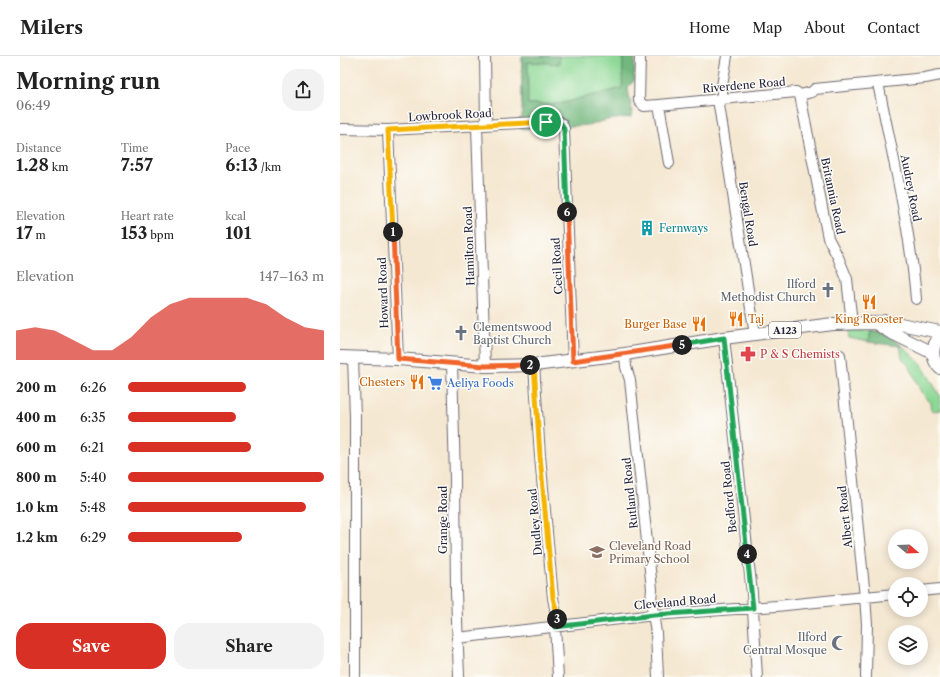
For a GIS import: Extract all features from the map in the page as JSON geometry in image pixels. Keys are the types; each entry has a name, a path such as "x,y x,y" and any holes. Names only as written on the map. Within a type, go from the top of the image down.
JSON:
{"main road":[{"name":"A123","path":"340,357 398,359 485,366 534,365 625,354 724,338 852,323 875,323 885,321 940,332"},
{"path":"875,323 933,353"},
{"path":"940,337 936,340 933,353 934,360 940,368"}],"street":[{"name":"Hamilton Road","path":"485,56 482,126 485,366"},
{"name":"Riverdene Road","path":"640,56 638,88 639,101 642,105 659,106 796,92 800,95 812,92 815,89 925,78 940,75"},
{"name":"Bengal Road","path":"727,56 720,99 755,334"},
{"name":"Audrey Road","path":"878,83 908,233 916,298"},
{"name":"Britannia Road","path":"800,95 828,238 847,279 852,323"},
{"path":"659,106 669,163"},
{"name":"Lowbrook Road","path":"340,129 388,130 552,121 557,121 560,123"},
{"name":"Cecil Road","path":"560,123 564,129 573,361"},
{"name":"Howard Road","path":"388,130 398,359"},
{"name":"Bedford Road","path":"724,338 753,608 757,677"},
{"name":"Rutland Road","path":"625,354 626,367 630,380 652,588 651,600 654,615 658,677"},
{"name":"Albert Road","path":"840,355 866,597 866,677"},
{"path":"353,357 355,432 355,677"},
{"name":"Grange Road","path":"452,363 459,677"},
{"name":"Dudley Road","path":"534,365 540,456 553,598 557,619 555,627 558,677"},
{"path":"928,590 940,588"},
{"name":"Cleveland Road","path":"457,638 654,615 753,608 888,595"}],"green space":[{"path":"522,56 628,56 628,87 559,104 522,104"},
{"path":"522,56 559,56 559,64 528,62 528,104 559,104 622,88 623,56 635,56 634,81 628,87 632,109 631,117 607,120 589,125 520,129 519,119 522,118"},
{"path":"848,329 870,331 868,342 849,338"},
{"path":"870,331 885,335 900,344 900,346 868,342"},
{"path":"900,344 922,365 940,396 940,410 932,411 931,403 921,392 910,367 902,358"}],"place":[{"name":"Fernways","path":"647,228"},
{"name":"Ilford Methodist Church","path":"828,290"},
{"name":"King Rooster","path":"869,302"},
{"name":"Taj","path":"736,319"},
{"name":"Burger Base","path":"699,324"},
{"name":"Clementswood Baptist Church","path":"461,333"},
{"name":"P & S Chemists","path":"748,354"},
{"name":"Chesters","path":"417,382"},
{"name":"Aeliya Foods","path":"435,383"},
{"name":"Cleveland Road Primary School","path":"597,552"},
{"name":"Ilford Central Mosque","path":"839,643"}],"route":[{"path":"557,121 562,124 564,129 573,361 724,338 753,608 654,615 555,627 557,619 553,598 540,456 534,365 485,366 398,359 388,130 546,122 557,121"}]}
